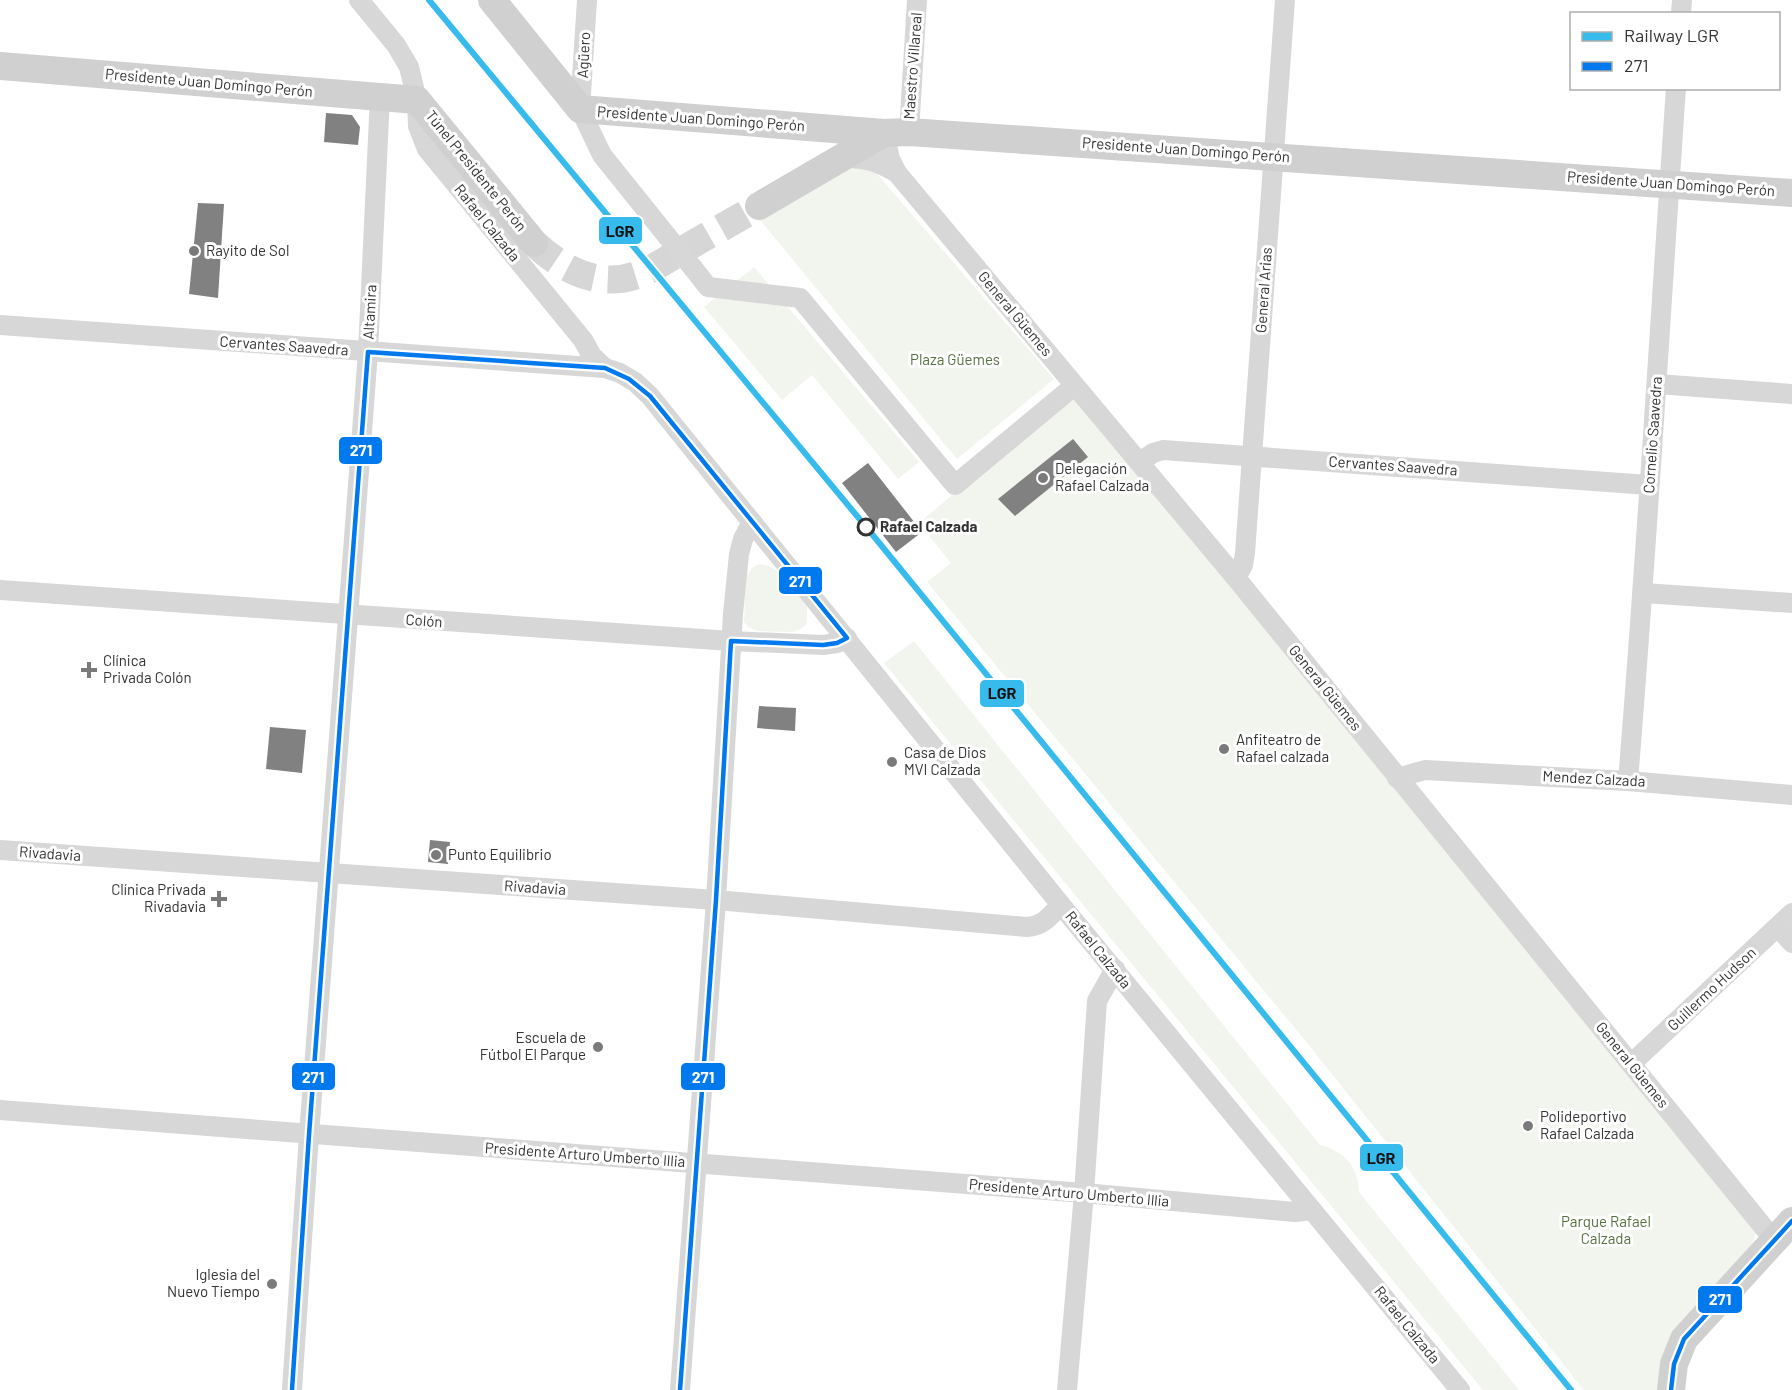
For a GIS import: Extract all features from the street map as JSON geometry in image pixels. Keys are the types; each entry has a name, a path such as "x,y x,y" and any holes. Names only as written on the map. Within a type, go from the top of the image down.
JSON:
{"street":[{"name":"Rafael Calzada","path":"359,0 396,45 409,67 417,100 418,126 426,149 583,340 592,356 604,368 620,373 635,382 650,396 1061,905 1460,1390"},
{"path":"492,0 580,109 602,155 708,287 800,298 955,485 1074,386"},
{"name":"Agüero","path":"580,109 587,0"},
{"name":"Maestro Villareal","path":"896,133 917,0"},
{"name":"General Arias","path":"1236,579 1243,565 1245,553 1285,0"},
{"name":"Presidente Juan Domingo Perón","path":"0,66 417,100"},
{"name":"Cornelio Saavedra","path":"1628,781 1644,593 1649,484 1676,90"},
{"name":"Altamira","path":"292,1390 328,873 368,352 380,96"},
{"name":"Túnel Presidente Perón","path":"417,100 534,243"},
{"name":"Presidente Juan Domingo Perón","path":"580,109 896,133 1273,156 1792,193"},
{"path":"759,206 842,158 896,133"},
{"name":"General Güemes","path":"896,133 890,159 897,174 1140,462 1631,1064 1783,1230"},
{"path":"842,158 860,157 879,162 897,174"},
{"name":"Cervantes Saavedra","path":"0,325 604,368"},
{"path":"1657,384 1792,394"},
{"name":"Cervantes Saavedra","path":"1140,462 1153,453 1163,450 1649,484"},
{"path":"680,1390 716,900 731,641 739,554 743,539 752,522"},
{"name":"Colón","path":"0,590 731,641 823,645 837,643 847,638"},
{"path":"1644,593 1792,603"},
{"name":"Mendez Calzada","path":"1397,778 1425,770 1628,781 1792,795"},
{"name":"Rivadavia","path":"0,850 716,900 1027,927 1037,927 1042,924 1061,905"},
{"path":"1785,920 1792,943"},
{"name":"Guillermo Hudson","path":"1631,1064 1785,920"},
{"path":"1067,1390 1084,1193 1097,1001 1115,969"},
{"name":"Presidente Arturo Umberto Illia","path":"0,1110 1084,1193 1295,1212 1312,1210"},
{"path":"1671,1390 1674,1364 1684,1339 1783,1230"}],"green space":[{"name":"Plaza Güemes","path":"859,153 1054,379 957,459 760,220"},
{"path":"754,267 919,462 898,479 812,375 782,400 704,307"},
{"name":"Parque Rafael Calzada","path":"1071,398 1081,403 1756,1229 1754,1240 1661,1390 1584,1390 1303,1038 927,582 951,563 919,523 1060,404"},
{"path":"760,564 780,574 807,606 807,623 801,629 794,632 757,631 748,627 744,622 746,577 753,567"},
{"path":"914,641 1320,1145 1343,1156 1348,1161 1356,1175 1359,1192 1519,1390 1483,1390 884,663"}],"building":[{"path":"326,113 352,115 360,127 358,145 324,142"},
{"path":"198,203 224,204 218,298 189,294"},
{"name":"Delegación Rafael Calzada","path":"1073,439 1088,457 1015,516 998,499"},
{"path":"868,463 922,532 896,552 842,483"},
{"path":"759,706 796,708 795,731 757,728"},
{"path":"270,727 306,730 302,773 266,769"},
{"path":"430,840 450,842 448,864 428,862"}],"tunnel":[{"path":"534,243 559,263 587,276 601,279 631,277 647,271 759,206"}],"rail line":[{"name":"LGR","path":"429,0 867,528 1571,1390"}],"transit line":[{"name":"271","path":"292,1390 368,352 605,368 629,379 650,396 847,638 837,643 823,645 731,641 716,900 680,1390"},
{"name":"271","path":"1671,1390 1674,1364 1684,1339 1792,1221"}],"place":[{"name":"Rayito de Sol","path":"194,251"},
{"name":"Delegación Rafael Calzada","path":"1043,478"},
{"name":"Rafael Calzada","path":"866,527"},
{"name":"Clínica Privada Colón","path":"89,670"},
{"name":"Anfiteatro de Rafael calzada","path":"1224,749"},
{"name":"Casa de Dios MVI Calzada","path":"892,762"},
{"name":"Punto Equilibrio","path":"436,855"},
{"name":"Clínica Privada Rivadavia","path":"219,899"},
{"name":"Escuela de Fútbol El Parque","path":"598,1047"},
{"name":"Polideportivo Rafael Calzada","path":"1528,1126"},
{"name":"Iglesia del Nuevo Tiempo","path":"272,1284"}]}
